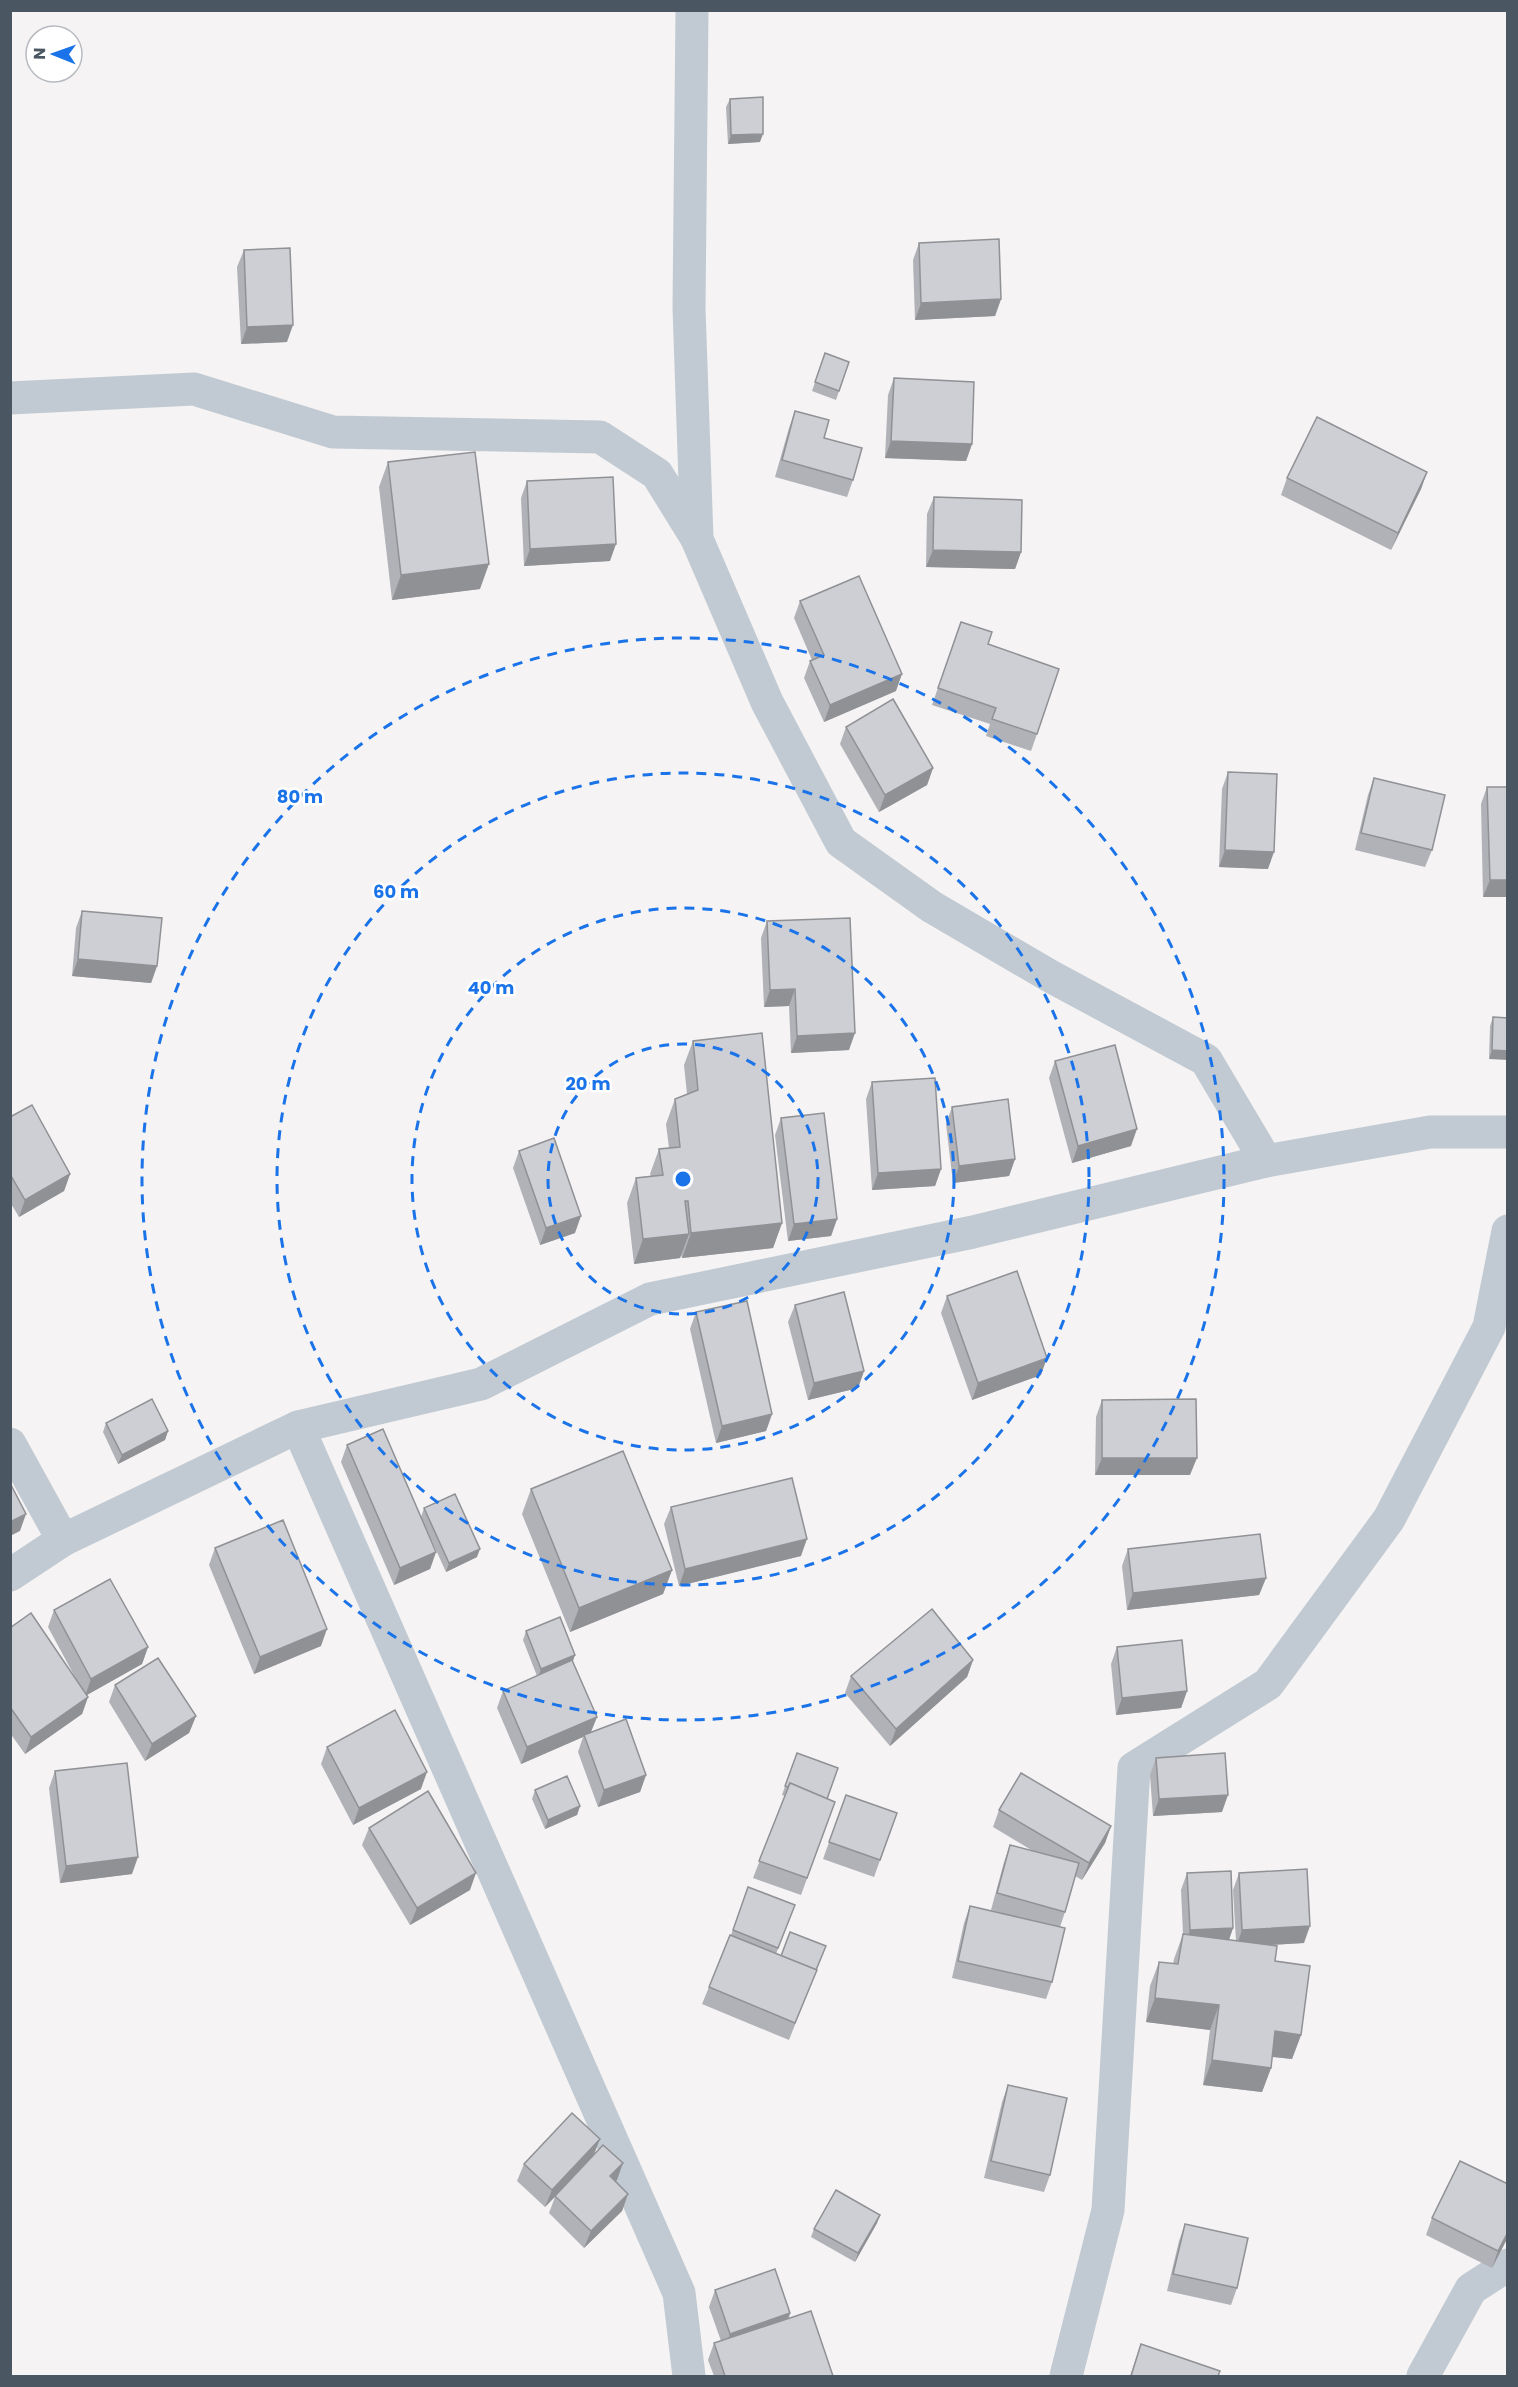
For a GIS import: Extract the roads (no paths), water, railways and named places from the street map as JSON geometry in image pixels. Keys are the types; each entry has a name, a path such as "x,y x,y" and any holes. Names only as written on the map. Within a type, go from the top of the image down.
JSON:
{"street":[{"path":"692,10 688,308 697,539"},
{"path":"10,398 194,389 333,432 600,437 657,474 697,539 767,702 841,842 933,907 1050,976 1206,1060 1266,1161"},
{"path":"10,1575 63,1540 298,1427 481,1384 650,1299 973,1232 1266,1161 1430,1132 1508,1132"},
{"path":"1066,2376 1108,2210 1134,1768 1268,1684 1389,1519 1489,1327 1508,1231"},
{"path":"298,1427 679,2293 689,2376"},
{"path":"10,1444 63,1540"},
{"path":"1423,2376 1471,2289 1508,2265"}]}
